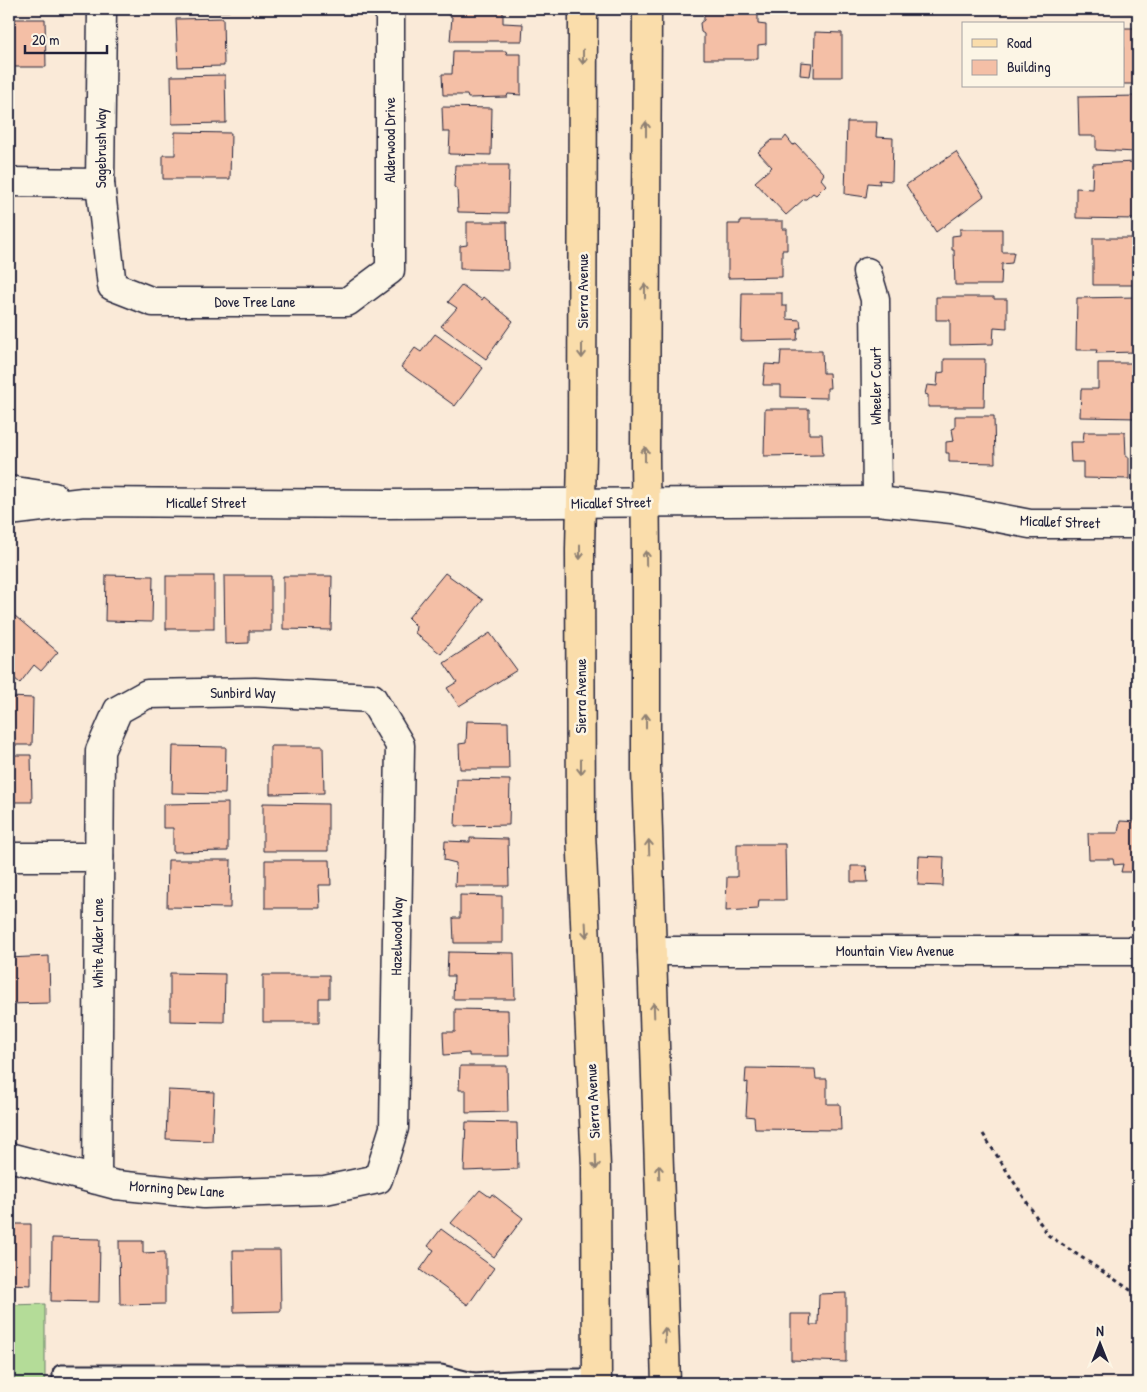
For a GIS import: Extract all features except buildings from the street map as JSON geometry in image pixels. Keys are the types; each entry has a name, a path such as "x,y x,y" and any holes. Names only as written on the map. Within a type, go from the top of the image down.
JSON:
{"main road":[{"name":"Sierra Avenue","path":"583,9 580,550 581,832 596,1167 597,1380"},
{"path":"647,9 646,770 666,1383"}],"street":[{"name":"Sagebrush Way","path":"102,9 100,183 112,286"},
{"name":"Alderwood Drive","path":"390,9 390,270"},
{"path":"9,182 100,183"},
{"name":"Dove Tree Lane","path":"112,286 153,302 347,302 390,270"},
{"name":"Wheeler Court","path":"867,272 875,299 877,501"},
{"name":"Micallef Street","path":"9,490 83,502"},
{"name":"Micallef Street","path":"9,511 83,502 581,504 877,501 952,509 1030,524 1138,524"},
{"name":"Sunbird Way","path":"118,710 147,694 255,692 372,698"},
{"name":"Hazelwood Way","path":"372,698 400,745 394,1128 378,1180"},
{"name":"White Alder Lane","path":"97,1180 100,751 118,710"},
{"path":"9,857 99,857"},
{"name":"Mountain View Avenue","path":"652,951 1138,952"},
{"name":"Morning Dew Lane","path":"9,1157 116,1185 204,1194 325,1190 378,1180"}],"lane":[{"path":"61,1383 61,1373 363,1378 440,1373 474,1382 551,1377 597,1380"}],"path":[{"path":"983,1134 1048,1235 1138,1296"}],"green space":[{"path":"45,1304 45,1383 18,1383 9,1375 9,1305"}]}
